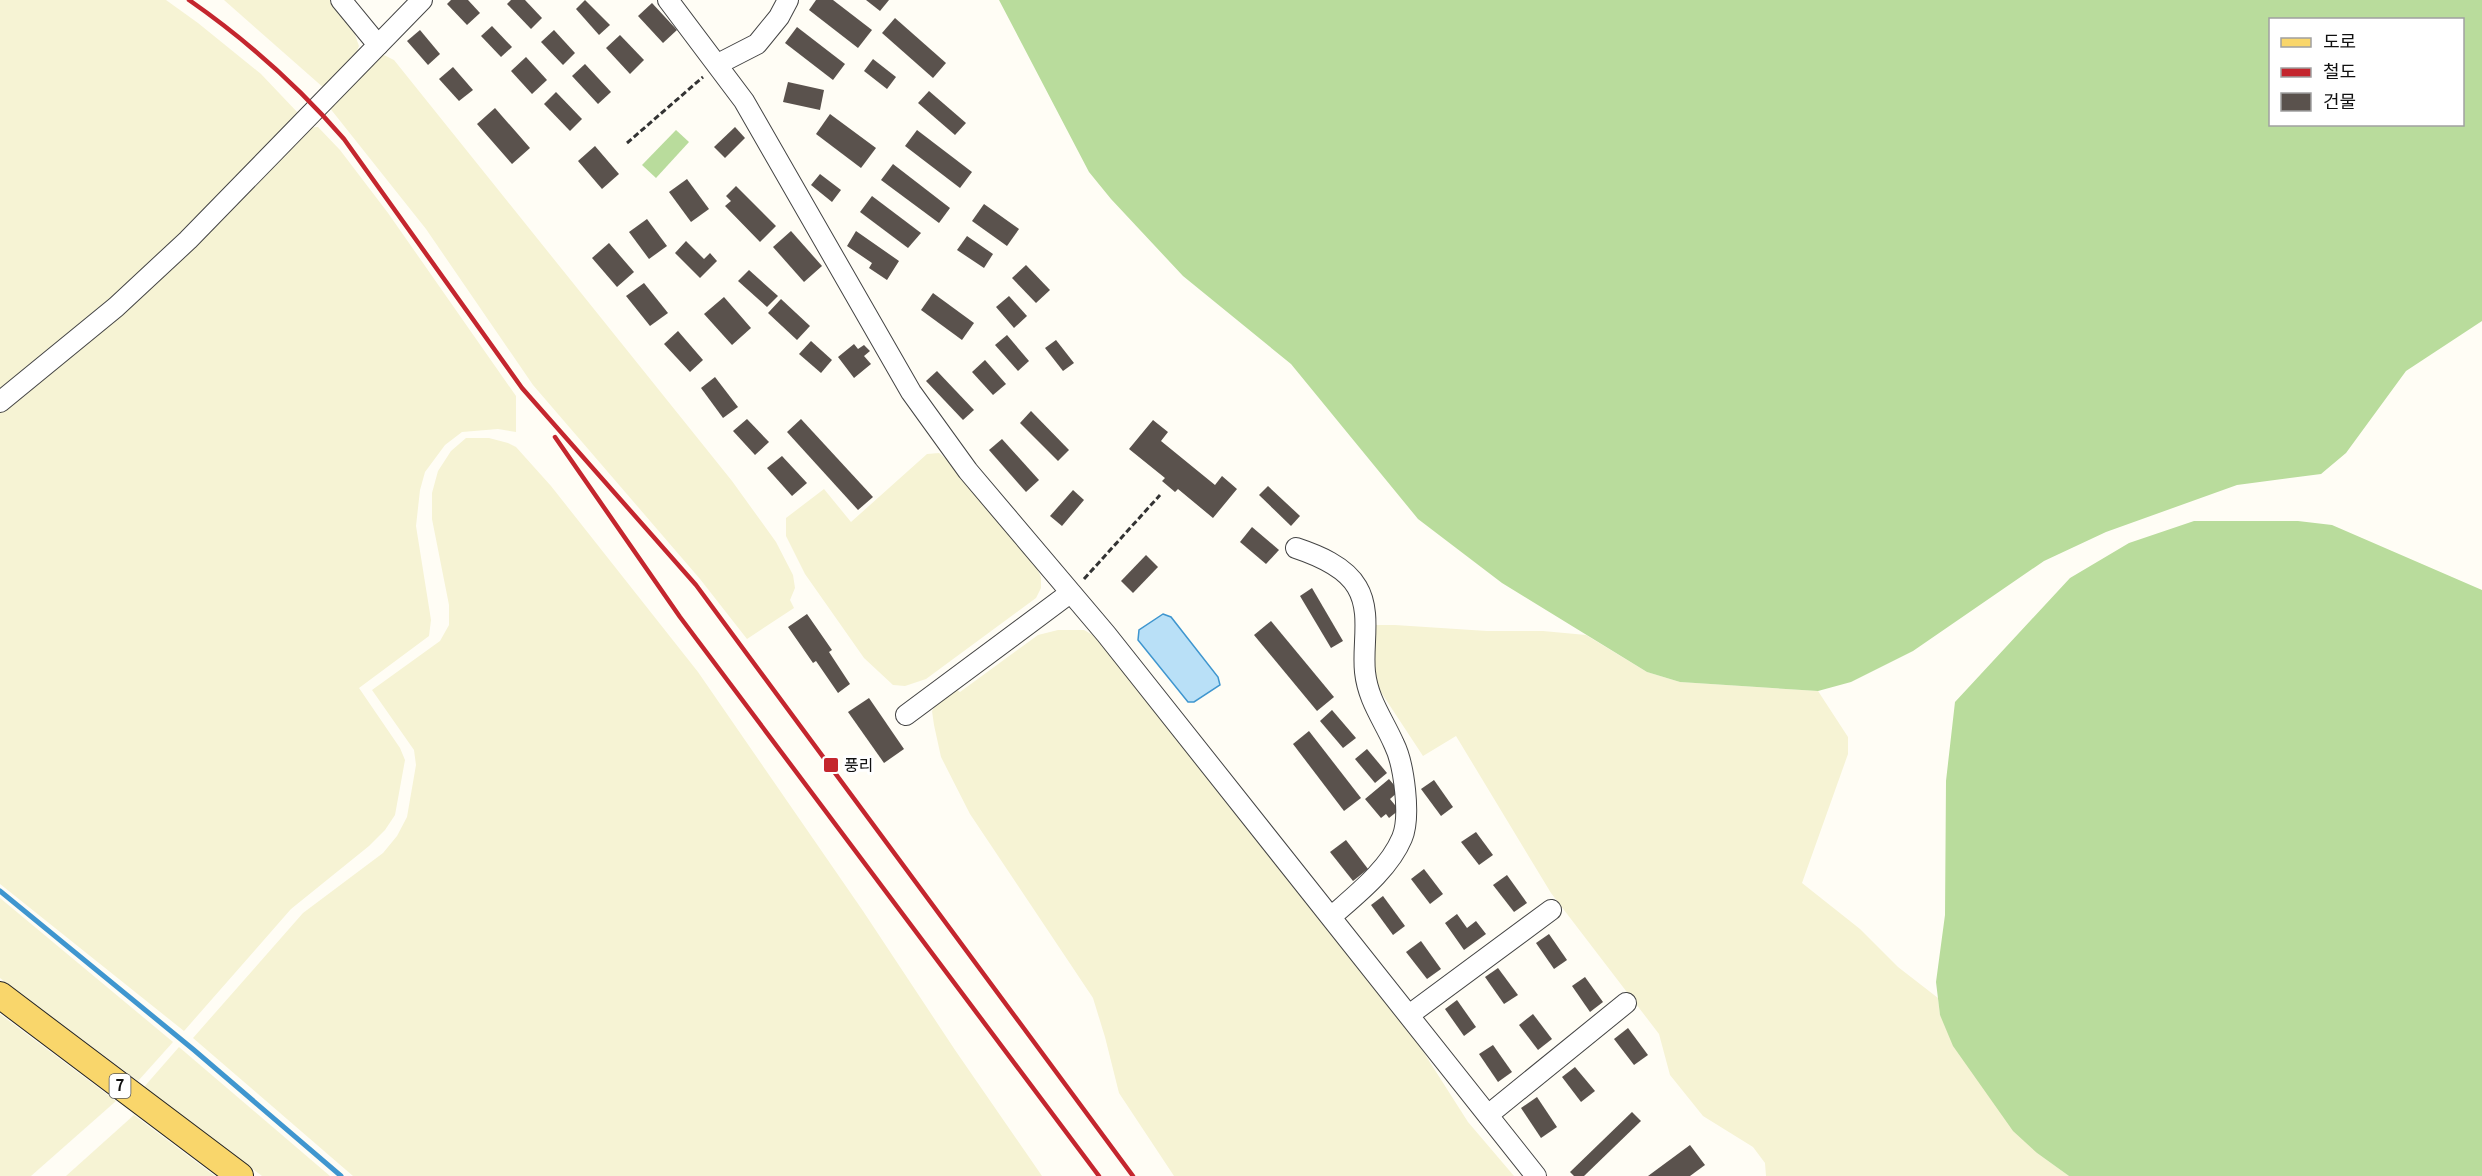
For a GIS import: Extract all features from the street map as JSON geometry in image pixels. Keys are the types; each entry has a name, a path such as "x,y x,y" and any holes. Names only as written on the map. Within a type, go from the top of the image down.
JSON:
{"main road":[{"name":"7","path":"0,995 240,1176"}],"street":[{"path":"341,0 378,45"},
{"path":"0,402 116,307 188,240 422,0"},
{"path":"668,0 744,101 911,392 968,471 1106,634 1536,1176"},
{"path":"718,64 757,44 779,17 788,0"},
{"path":"1296,548 1321,557 1357,586 1363,603 1365,671 1369,697 1396,747 1404,786 1406,819 1402,838 1367,885 1332,916"},
{"path":"906,715 1071,593"},
{"path":"1409,1015 1551,910"},
{"path":"1488,1115 1626,1004"}],"path":[{"path":"627,143 718,64"},
{"path":"1071,593 1160,495"}],"shaded area":[{"path":"0,0 166,0 261,74 299,114 177,240 0,394"},
{"path":"224,0 330,0 354,32 359,46 354,58 325,89"},
{"path":"384,55 394,60 732,481 776,542 793,575 795,588 790,600 794,608 747,639 700,579 533,385 426,229 329,107 376,58"},
{"path":"318,127 340,150 388,213 516,396 516,432 498,429 462,432 445,445 425,472 420,490 416,526 431,620 429,636 359,688 400,748 405,760 395,815 385,830 369,846 291,909 184,1031 0,884 0,412 62,360 305,128"},
{"path":"466,438 489,438 516,447 551,486 698,672 1042,1176 353,1176 193,1038 303,913 383,853 397,836 407,817 416,765 414,750 372,690 440,641 449,625 449,605 432,519 432,493 438,471 451,451"},
{"path":"939,453 958,469 1035,564 1041,577 1041,588 1036,598 926,679 905,686 893,685 864,658 805,574 786,536 786,518 824,489 851,522 927,454"},
{"path":"1371,625 1487,631 1543,631 1586,635 1647,672 1680,682 1818,691 1848,737 1848,754 1802,883 1860,929 1898,967 1938,998 1940,1015 2037,1153 2069,1176 1766,1176 1765,1163 1753,1147 1703,1116 1670,1075 1659,1034 1551,893 1456,736 1423,756 1369,674"},
{"path":"1058,630 1084,630 1098,638 1403,1020 1468,1122 1514,1176 1174,1176 1119,1093 1093,998 970,814 941,757 934,725 932,711 940,699 954,688 960,692 1038,635"},
{"path":"0,898 173,1042 138,1081 0,978"},
{"path":"0,1014 116,1101 31,1176 0,1176"},
{"path":"179,1047 330,1176 262,1176 144,1087"},
{"path":"134,1115 215,1176 66,1176"}],"green space":[{"path":"999,0 2482,0 2482,321 2406,371 2346,453 2321,474 2237,485 2106,532 2044,561 1913,651 1851,682 1818,691 1680,682 1647,672 1502,583 1418,519 1291,364 1183,276 1089,172"},
{"path":"676,130 689,142 656,178 642,165"},
{"path":"2194,521 2298,521 2332,525 2482,590 2482,1176 2069,1176 2037,1153 2013,1131 1953,1046 1940,1015 1936,982 1945,915 1946,781 1955,702 2070,578 2129,543"}],"water":[{"path":"1163,614 1171,617 1218,677 1220,685 1194,702 1188,702 1138,640 1139,630"}],"building":[{"path":"451,0 468,0 480,13 467,25 447,4"},
{"path":"511,0 525,0 542,18 531,29 507,4"},
{"path":"585,0 610,25 599,35 576,9"},
{"path":"816,0 833,0 872,30 858,48 809,10"},
{"path":"866,0 889,0 880,11"},
{"path":"652,3 677,30 663,43 638,16"},
{"path":"895,18 946,63 933,78 882,33"},
{"path":"492,26 512,47 501,57 481,36"},
{"path":"797,27 845,64 833,80 785,43"},
{"path":"420,30 440,54 428,65 407,41"},
{"path":"554,30 575,53 563,65 541,42"},
{"path":"620,35 644,60 630,74 606,48"},
{"path":"526,57 547,80 532,94 511,71"},
{"path":"873,59 896,77 887,89 864,71"},
{"path":"585,64 611,92 598,104 572,76"},
{"path":"453,67 473,90 459,101 439,79"},
{"path":"788,82 824,90 820,110 783,102"},
{"path":"929,91 966,123 955,135 918,103"},
{"path":"556,92 582,119 570,131 544,104"},
{"path":"495,108 530,148 512,164 477,124"},
{"path":"830,114 876,148 861,168 816,134"},
{"path":"735,127 745,138 725,158 714,147"},
{"path":"917,130 972,172 960,188 905,146"},
{"path":"595,146 619,174 602,189 578,161"},
{"path":"893,164 950,208 939,223 881,180"},
{"path":"820,174 841,190 832,202 811,185"},
{"path":"687,179 709,209 691,222 669,192"},
{"path":"736,186 776,226 760,242 725,206 731,201 726,196"},
{"path":"872,196 921,233 908,248 860,212"},
{"path":"984,204 1019,229 1007,246 972,221"},
{"path":"647,219 667,246 649,259 629,232"},
{"path":"791,231 822,266 804,282 773,247"},
{"path":"856,231 899,261 887,280 869,268 872,263 847,246"},
{"path":"967,236 993,254 984,268 957,250"},
{"path":"686,241 704,259 710,253 717,261 700,278 675,253"},
{"path":"609,243 634,272 617,287 592,258"},
{"path":"1026,265 1050,290 1036,303 1012,278"},
{"path":"749,270 778,296 767,307 738,281"},
{"path":"644,283 668,313 650,326 626,296"},
{"path":"933,293 974,323 962,340 921,310"},
{"path":"1009,296 1027,316 1014,328 996,307"},
{"path":"724,297 751,328 732,345 704,314"},
{"path":"781,299 810,326 797,340 768,313"},
{"path":"678,331 703,360 690,372 664,344"},
{"path":"1007,335 1029,361 1018,371 995,345"},
{"path":"1056,340 1074,363 1063,371 1045,348"},
{"path":"811,341 832,360 821,373 799,354"},
{"path":"854,344 858,349 864,345 870,351 864,356 871,364 854,378 838,357"},
{"path":"985,360 1006,384 993,395 972,372"},
{"path":"937,371 974,410 963,420 926,381"},
{"path":"715,377 738,407 723,418 701,388"},
{"path":"1031,411 1069,450 1058,461 1020,423"},
{"path":"747,419 769,442 755,455 733,431"},
{"path":"801,419 873,497 858,510 787,432"},
{"path":"1153,420 1168,432 1161,441 1215,485 1222,476 1237,489 1213,518 1178,489 1175,492 1162,481 1165,478 1129,449"},
{"path":"1002,439 1039,480 1026,492 989,450"},
{"path":"782,456 807,483 792,496 767,468"},
{"path":"1268,486 1300,516 1291,526 1259,495"},
{"path":"1073,490 1084,500 1062,526 1050,516"},
{"path":"1252,527 1279,550 1266,564 1240,542"},
{"path":"1146,555 1158,567 1133,593 1121,581"},
{"path":"1312,588 1343,641 1331,648 1300,596"},
{"path":"807,614 832,650 829,652 850,684 838,693 816,661 813,663 788,627"},
{"path":"1271,621 1334,697 1317,711 1254,635"},
{"path":"869,698 904,749 884,763 848,712"},
{"path":"1332,710 1356,738 1343,748 1320,721"},
{"path":"1309,731 1361,798 1344,811 1293,744"},
{"path":"1367,749 1387,773 1375,783 1355,759"},
{"path":"1389,779 1399,791 1390,799 1399,810 1389,818 1386,814 1381,818 1365,799"},
{"path":"1434,780 1453,807 1441,816 1421,789"},
{"path":"1476,832 1493,855 1479,865 1461,842"},
{"path":"1346,840 1368,869 1353,881 1330,852"},
{"path":"1424,869 1443,894 1430,904 1411,879"},
{"path":"1507,875 1527,903 1514,912 1493,885"},
{"path":"1383,896 1405,926 1393,935 1371,905"},
{"path":"1457,914 1467,928 1476,921 1486,934 1464,950 1445,923"},
{"path":"1549,934 1567,960 1554,969 1536,943"},
{"path":"1421,941 1441,969 1427,979 1406,952"},
{"path":"1498,968 1518,995 1504,1004 1485,977"},
{"path":"1585,977 1603,1002 1590,1012 1572,986"},
{"path":"1457,1000 1476,1027 1464,1036 1445,1009"},
{"path":"1533,1014 1552,1039 1538,1050 1519,1025"},
{"path":"1628,1028 1648,1055 1634,1065 1614,1039"},
{"path":"1493,1045 1512,1072 1498,1082 1479,1054"},
{"path":"1575,1067 1595,1091 1581,1102 1562,1077"},
{"path":"1537,1097 1557,1127 1541,1138 1521,1108"},
{"path":"1632,1112 1641,1121 1584,1176 1574,1176 1570,1172"},
{"path":"1690,1145 1705,1165 1690,1176 1648,1176"}],"waterway":[{"path":"0,891 194,1050 341,1176"}],"railway":[{"path":"189,0 271,65 344,139 522,388 696,585 1133,1176"},
{"path":"555,437 680,617 1099,1176"}],"place":[{"name":"풍리","path":"831,765"}]}
